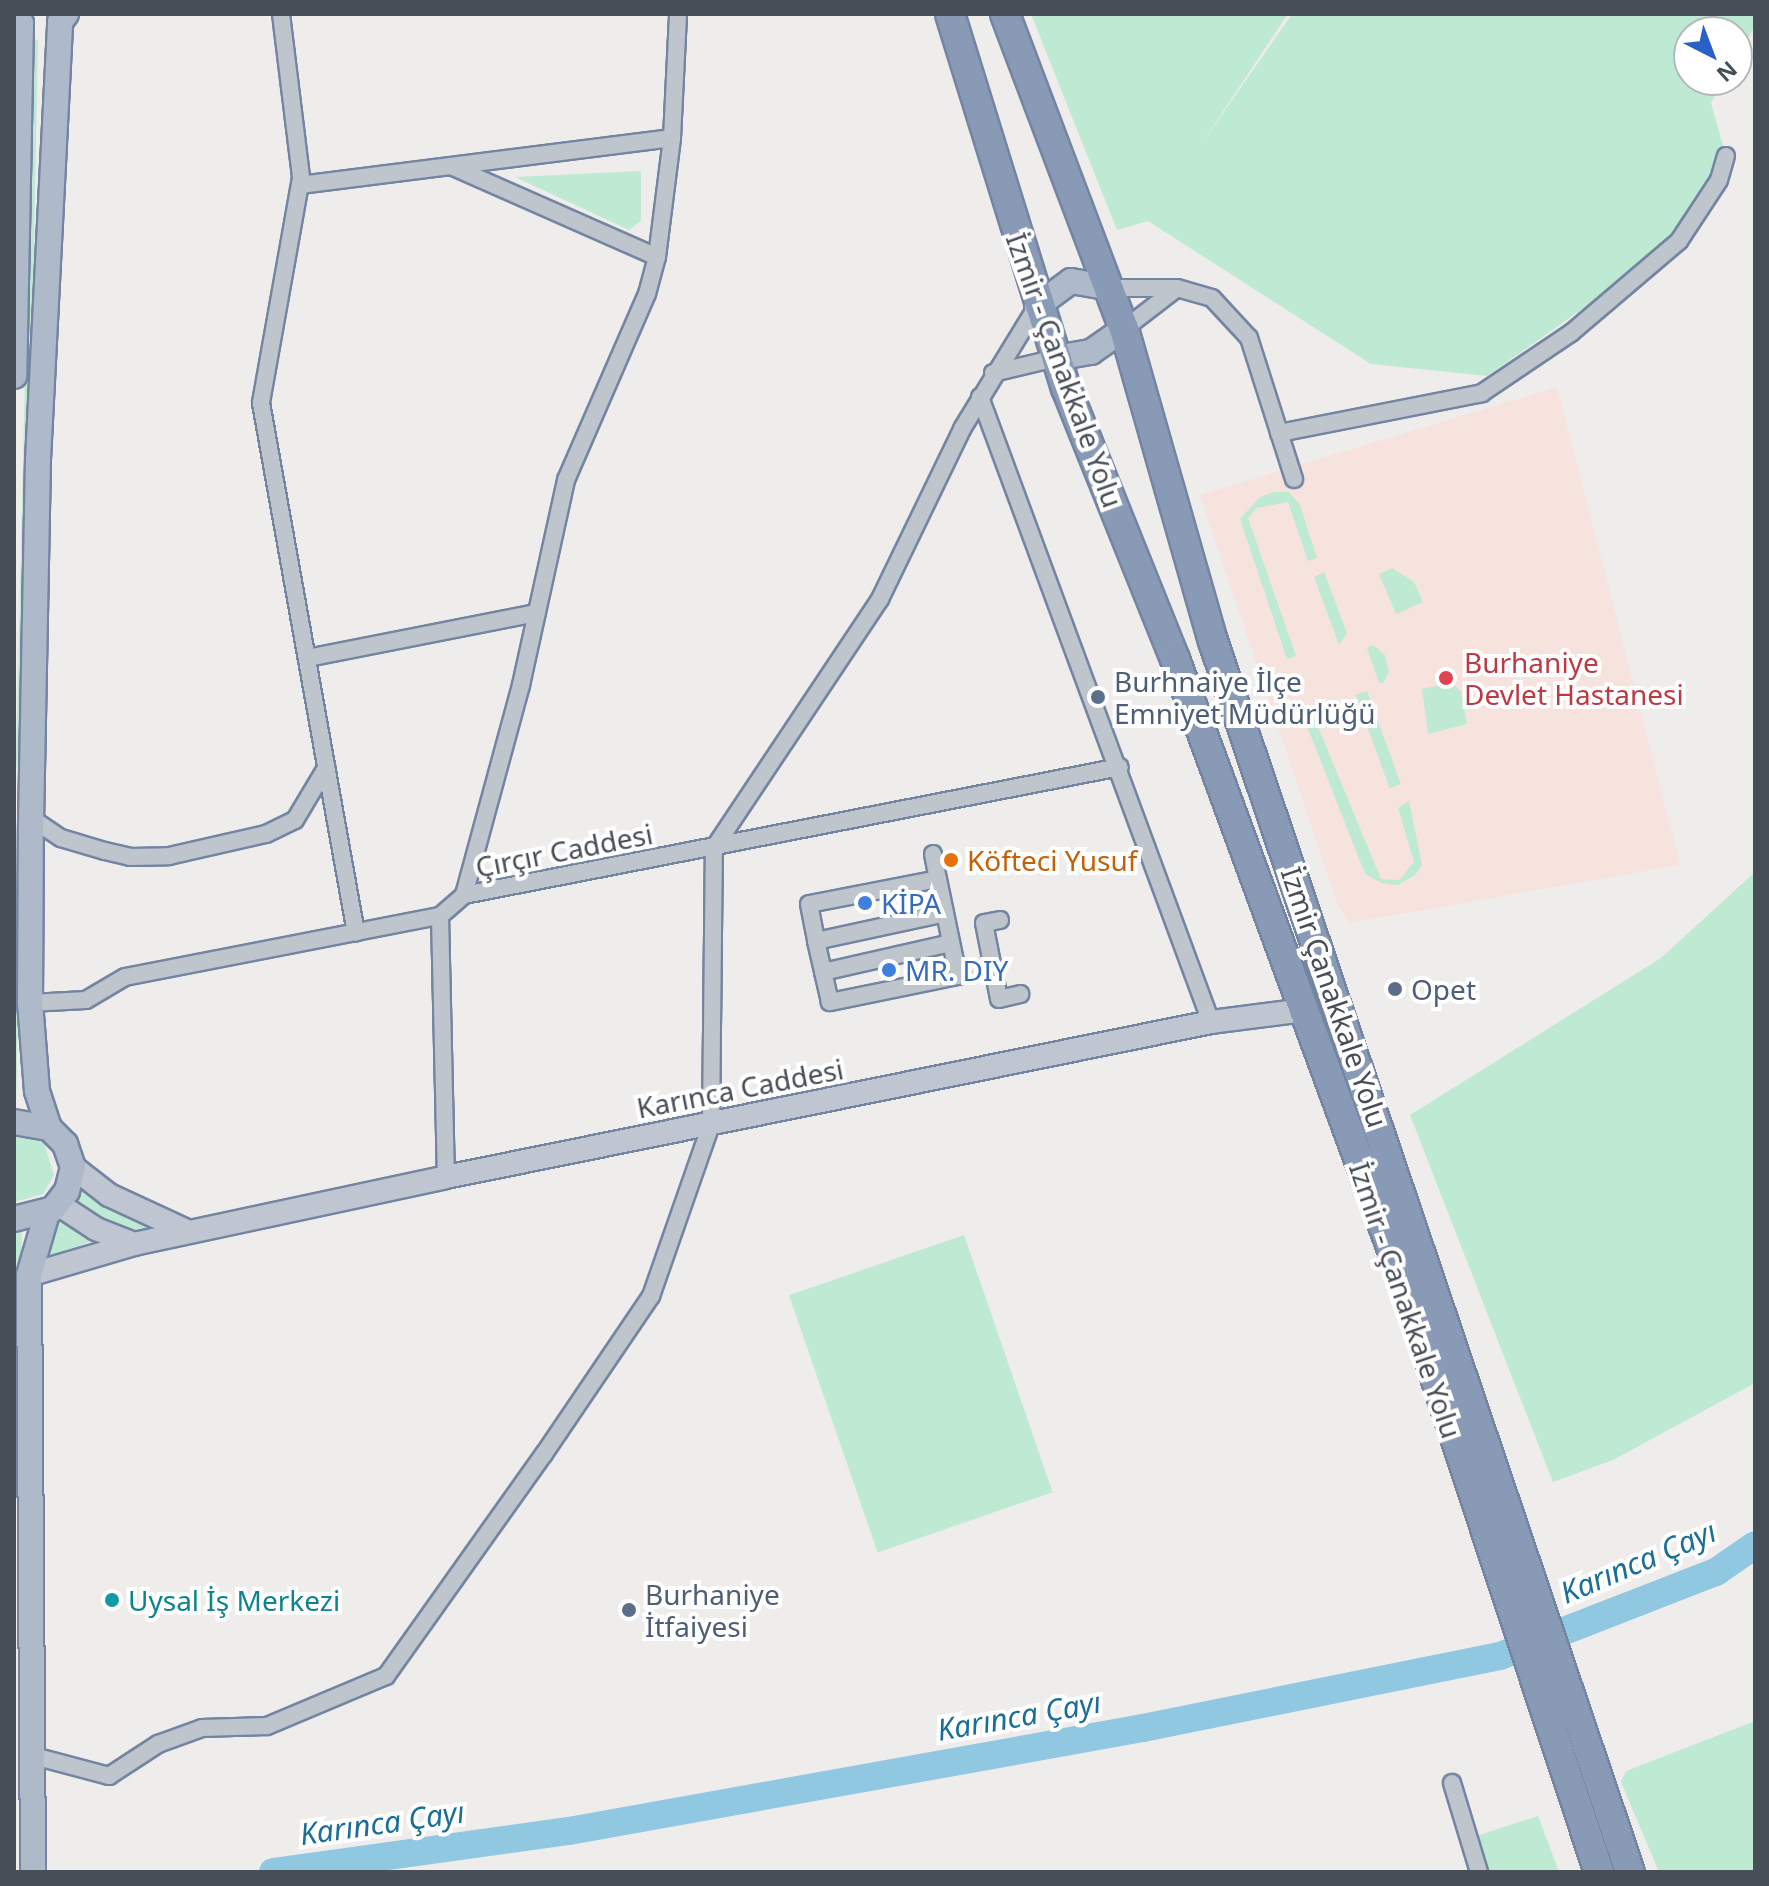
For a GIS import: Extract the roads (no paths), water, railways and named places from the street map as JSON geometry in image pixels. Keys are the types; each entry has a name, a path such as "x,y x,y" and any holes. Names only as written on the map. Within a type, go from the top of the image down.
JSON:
{"highway":[{"name":"İzmir - Çanakkale Yolu","path":"950,14 1037,306 1200,725 1401,1274 1481,1525 1599,1872"},
{"name":"İzmir - Çanakkale Yolu","path":"1005,14 1124,329 1213,641 1251,753"},
{"name":"İzmir Çanakkale Yolu","path":"1251,753 1630,1872"}],"main road":[{"path":"14,376 17,20 37,27 63,18 38,460 30,1003 37,1091 49,1128 65,1144 73,1167 53,1208 29,1275 22,1629 33,1872"},
{"path":"1037,306 1071,281 1109,288"},
{"path":"1056,358 1091,352 1124,329"},
{"path":"14,1122 49,1128"},
{"path":"14,1219 53,1208"}],"street":[{"path":"281,14 300,185 261,403 356,933"},
{"path":"464,895 537,613 566,480 647,294 657,257 672,138 678,14"},
{"path":"300,185 672,138"},
{"path":"1279,433 1482,393 1571,333 1679,241 1719,180 1726,156"},
{"path":"453,167 657,257"},
{"path":"1109,288 1177,288 1212,298 1249,338 1294,479"},
{"path":"1124,329 1177,288"},
{"path":"30,1755 109,1776 158,1744 202,1728 267,1726 386,1676 651,1296 711,1125 714,848 880,599 980,397 1037,306"},
{"path":"993,373 1056,358"},
{"path":"980,397 1120,767 1211,1022"},
{"path":"307,658 537,613"},
{"name":"Çırçır Caddesi","path":"30,1003 86,1000 125,977 440,916 464,895 1120,767"},
{"path":"31,818 61,838 105,851 130,857 169,856 266,834 295,820 326,768"},
{"path":"933,854 958,976 830,1002 809,904 938,879"},
{"path":"816,941 945,913"},
{"path":"440,916 446,1177"},
{"path":"1000,920 984,923 999,999 1020,994"},
{"path":"823,972 951,943"},
{"name":"Karınca Caddesi","path":"29,1275 134,1244 446,1177 1211,1022 1305,1010"},
{"path":"73,1167 109,1195 189,1232"},
{"path":"53,1208 134,1244"},
{"path":"1452,1783 1479,1872"}],"waterway":[{"name":"Karınca Çayı","path":"273,1872 569,1831 1143,1728 1500,1656 1716,1572 1755,1545"}],"tunnel":[{"path":"956,968 983,964"}],"place":[{"name":"Burhaniye Devlet Hastanesi","path":"1446,678"},
{"name":"Burhnaiye İlçe Emniyet Müdürlüğü","path":"1098,697"},
{"name":"Köfteci Yusuf","path":"951,860"},
{"name":"KİPA","path":"865,903"},
{"name":"MR. DIY","path":"889,970"},
{"name":"Opet","path":"1395,989"},
{"name":"Uysal İş Merkezi","path":"112,1600"},
{"name":"Burhaniye İtfaiyesi","path":"629,1610"}]}
